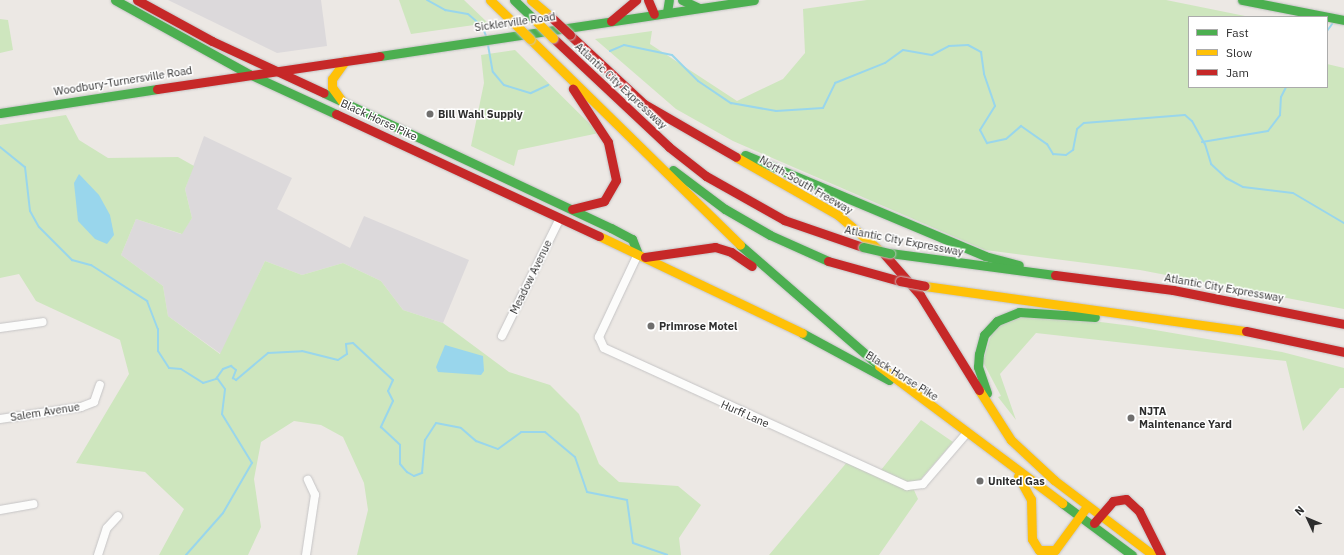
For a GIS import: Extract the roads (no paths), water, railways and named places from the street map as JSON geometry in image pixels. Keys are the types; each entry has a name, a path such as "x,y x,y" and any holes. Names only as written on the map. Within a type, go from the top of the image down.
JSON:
{"main road":[{"name":"Black Horse Pike","path":"115,0 249,74 444,162 826,345 915,396 1132,555"},
{"name":"Black Horse Pike","path":"137,0 185,28 572,209 632,239 641,256"},
{"path":"490,0 586,92 685,180 740,218 818,258 900,282 1242,330 1344,352"},
{"name":"Atlantic City Expressway","path":"514,0 669,147 706,176 778,217 863,248 1219,298 1344,324"},
{"name":"North-South Freeway","path":"531,0 644,104 696,136 838,215 874,243 920,295 1000,425 1031,461 1087,507"},
{"path":"539,0 551,17"},
{"path":"611,21 636,0"},
{"path":"648,0 654,14"},
{"path":"666,12 668,0"},
{"path":"682,0 699,8"},
{"name":"Sicklerville Road","path":"280,72 485,39 699,8 736,1 754,0"},
{"path":"1242,0 1324,16"},
{"path":"1328,17 1344,20"},
{"path":"530,39 583,102 608,142 615,164 616,180 604,200 590,207 572,209"},
{"path":"344,103 335,93 332,79 345,61"},
{"name":"Woodbury-Turnersville Road","path":"0,113 249,74 280,72"},
{"path":"586,92 659,168 806,304 915,396"},
{"path":"696,136 985,256 1084,280"},
{"path":"444,162 449,151"},
{"path":"533,205 539,194"},
{"path":"641,256 715,247 731,252 806,304"},
{"path":"1000,425 981,378 978,354 984,335 1008,314 1038,312 1242,330"},
{"path":"1014,469 1031,499 1032,539 1039,550 1055,550 1087,507 1153,555"},
{"path":"1092,526 1113,501 1132,502 1161,555"}],"street":[{"name":"Meadow Avenue","path":"502,336 560,218"},
{"name":"Hurff Lane","path":"641,256 599,337 604,348 907,486 923,484 966,434"},
{"path":"0,328 43,322"},
{"name":"Salem Avenue","path":"0,419 81,407 94,402 100,385"},
{"path":"306,555 315,495 308,480"},
{"path":"0,510 32,504"},
{"path":"98,555 107,528 118,516"}],"water":[{"path":"79,174 99,195 110,215 114,235 107,244 95,239 78,221 74,183"},
{"path":"445,345 483,356 484,371 481,375 438,372 436,367"}],"waterway":[{"path":"427,0 445,10 468,14 482,26 486,36"},
{"path":"1328,30 1332,24"},
{"path":"488,45 493,72 504,85 531,93 548,85"},
{"path":"610,51 624,45 672,55 698,81 731,103 776,111 823,108 835,83 885,63 903,50 932,55 949,46 968,45 981,52 984,74 995,106 980,130 987,143 1006,139 1021,126 1047,144 1053,154 1066,155 1073,150 1077,129 1084,123 1185,115 1192,121 1205,144 1211,164 1226,178 1243,187 1293,193 1344,223"},
{"path":"1202,142 1268,131 1280,115 1281,97 1286,88"},
{"path":"0,147 25,167 30,211 39,227 72,260 91,265 147,301 158,329 158,351 169,368 181,369 203,383 216,379 223,369 231,366 236,370 233,378 236,380 268,353 302,351 338,360 347,354 346,344 353,343 393,380 388,391 393,401 381,427 400,445 400,464 407,472 414,476 422,473 425,440 436,423 461,428 476,441 498,449 521,432 545,432 575,457 587,492 627,500 633,543 667,555"},
{"path":"186,555 223,513 252,463 222,414 225,389 217,378"}],"place":[{"name":"Bill Wahl Supply","path":"430,114"},
{"name":"Primrose Motel","path":"651,326"},
{"name":"NJTA Maintenance Yard","path":"1131,418"},
{"name":"United Gas","path":"980,481"}]}
